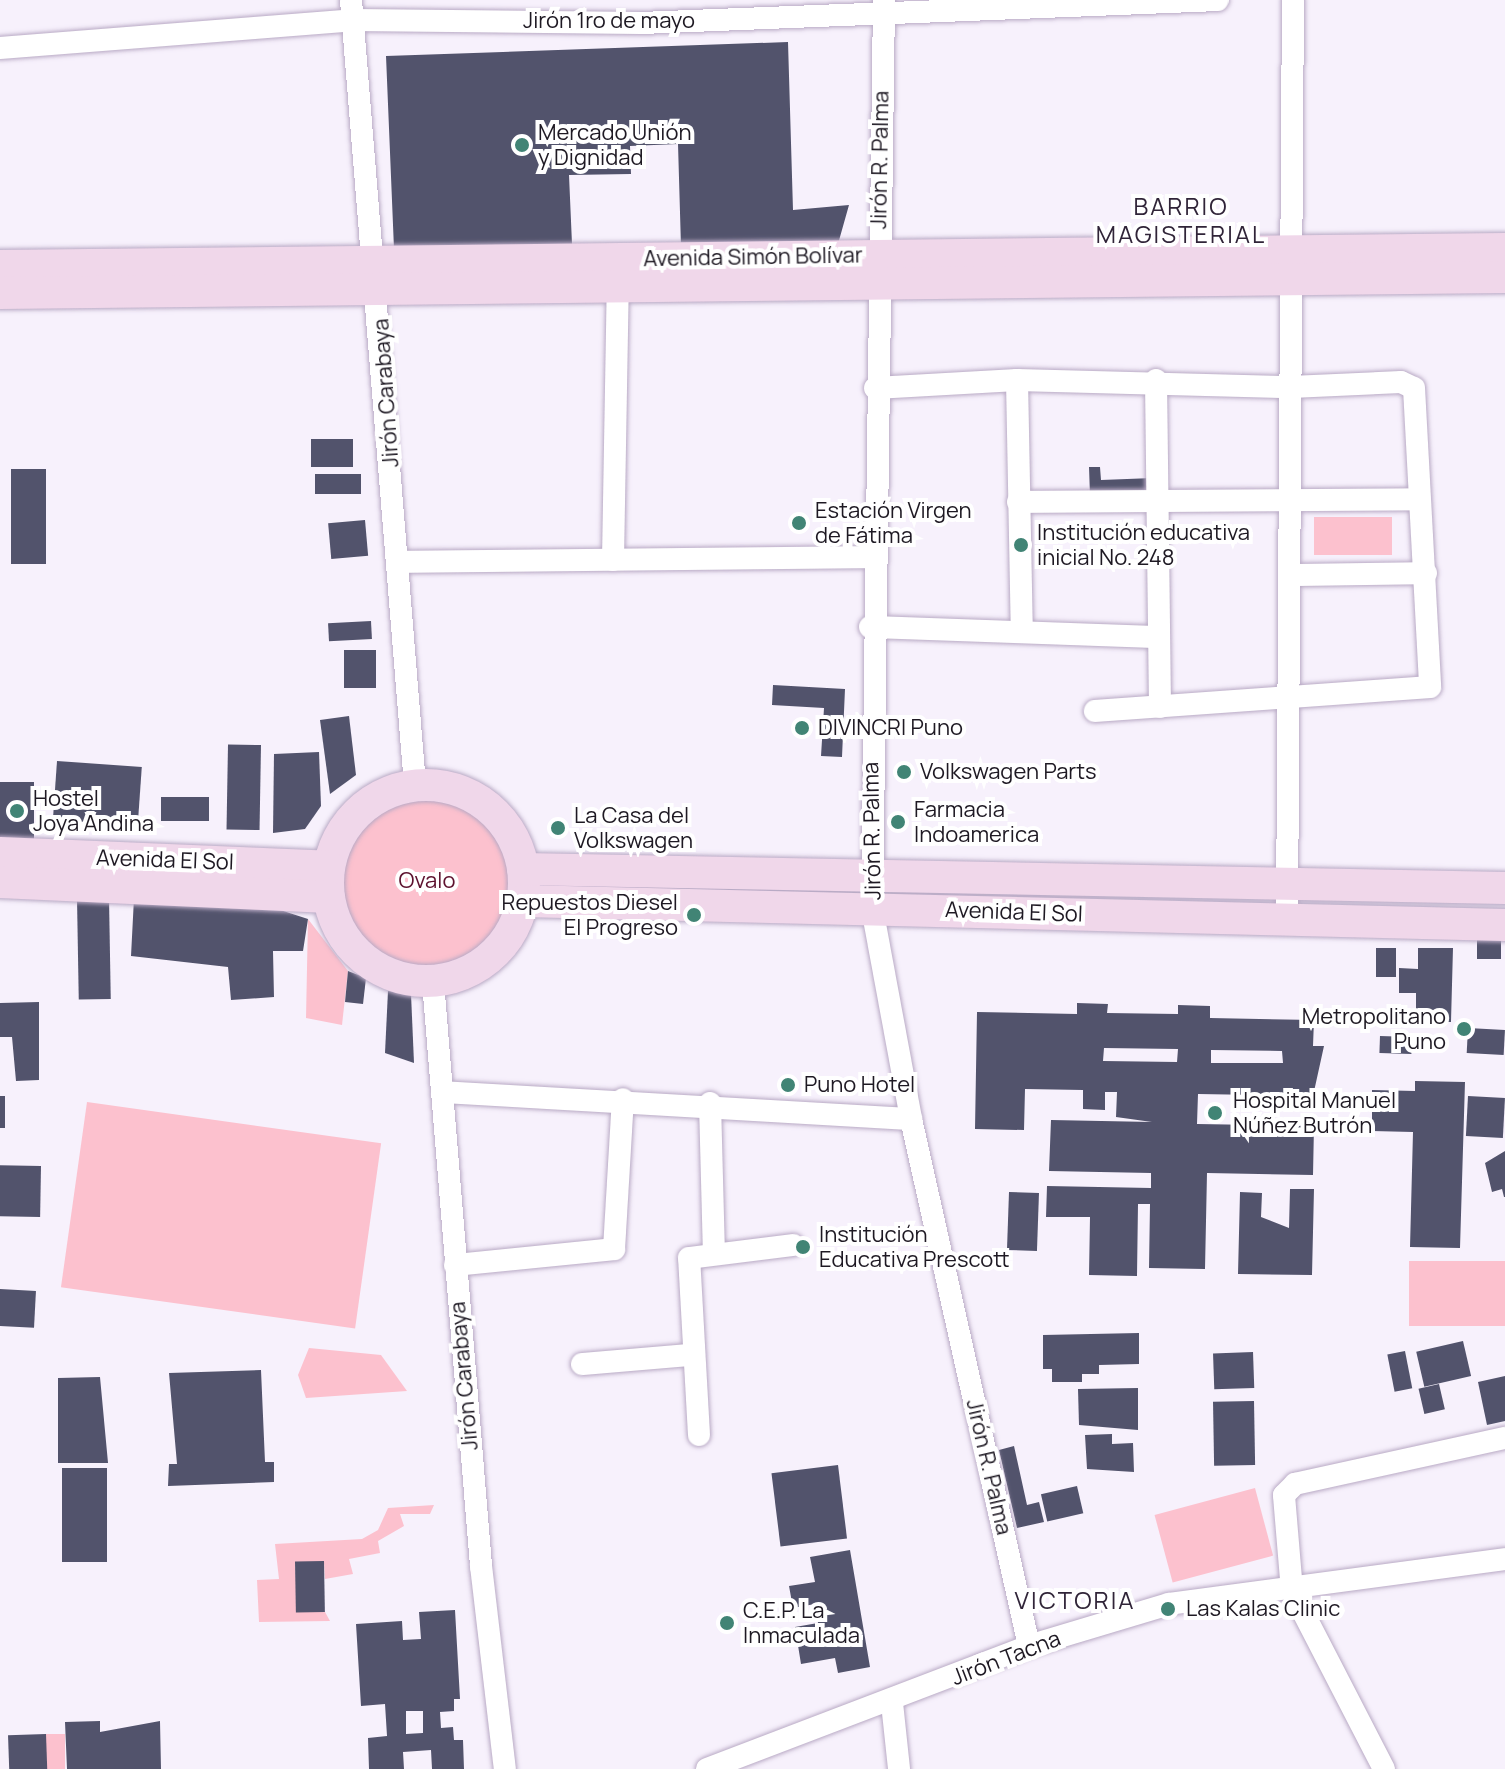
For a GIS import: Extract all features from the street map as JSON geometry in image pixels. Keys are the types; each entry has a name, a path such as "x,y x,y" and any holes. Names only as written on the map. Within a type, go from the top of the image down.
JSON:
{"main road":[{"name":"Avenida Simón Bolívar","path":"0,293 377,276 1290,262 1505,249"},
{"name":"Avenida Simón Bolívar","path":"1290,262 1505,277"},
{"name":"Avenida Simón Bolívar","path":"0,266 618,286 878,269"},
{"path":"415,786 445,787 497,815 523,869 523,901 492,957 433,982 376,969 337,925 329,882 359,812 415,786"},
{"name":"Avenida El Sol","path":"0,853 329,882"},
{"name":"Avenida El Sol","path":"523,869 1505,888"},
{"name":"Avenida El Sol","path":"0,882 329,882"},
{"name":"Avenida El Sol","path":"523,901 1505,925"}],"street":[{"path":"640,0 641,23"},
{"name":"Jirón 1ro de mayo","path":"0,48 352,10 641,23 883,7 1218,0"},
{"path":"1287,919 1293,0"},
{"name":"Jirón R. Palma","path":"883,7 870,627 872,908 911,1119 1029,1646"},
{"name":"Jirón Carabaya","path":"352,10 377,276 415,786"},
{"path":"613,560 618,286"},
{"path":"875,388 1017,380 1156,380 1291,387 1409,384 1416,393 1418,499 1426,573 1430,687 1287,702 1095,711"},
{"path":"1017,380 1022,631"},
{"path":"1156,380 1160,505 1160,707"},
{"path":"1018,502 1160,505 1418,499"},
{"path":"398,562 872,557"},
{"path":"1290,575 1426,573"},
{"path":"870,627 1158,637"},
{"name":"Jirón Carabaya","path":"433,982 455,1265 505,1769"},
{"path":"442,1092 710,1103 911,1119"},
{"path":"455,1265 614,1249 623,1099"},
{"path":"710,1103 714,1252"},
{"path":"699,1435 690,1355 686,1266 689,1258 714,1252 793,1245"},
{"path":"582,1364 690,1355"},
{"path":"1384,1769 1292,1591 1282,1509 1295,1484 1505,1438"},
{"name":"Jirón Tacna","path":"707,1769 892,1703 1029,1646 1169,1604 1292,1591 1505,1559"},
{"path":"892,1703 899,1769"}],"green space":[{"path":"1314,517 1392,517 1392,555 1314,555"},
{"name":"Ovalo","path":"426,795 459,802 487,821 506,849 513,882 506,915 487,943 459,962 426,969 393,962 365,943 346,915 339,882 346,849 365,821 393,802"},
{"path":"308,919 348,971 342,1025 306,1018"},
{"path":"87,1102 381,1143 355,1329 61,1287"},
{"path":"1409,1261 1505,1261 1505,1326 1409,1326"},
{"path":"309,1348 381,1355 407,1391 306,1398 298,1375"},
{"path":"1255,1488 1273,1556 1173,1583 1155,1515"},
{"path":"434,1505 430,1514 400,1514 404,1526 378,1541 380,1553 349,1559 353,1574 325,1579 324,1562 295,1563 298,1611 325,1612 330,1621 259,1622 257,1580 279,1579 275,1544 362,1539 378,1530 388,1508"},
{"path":"46,1734 65,1734 65,1769 46,1769"}],"building":[{"name":"Mercado Unión y Dignidad","path":"788,42 793,210 849,205 838,244 681,247 678,144 630,146 631,174 569,175 572,244 394,249 386,56"},
{"path":"311,439 353,439 353,467 311,467"},
{"path":"1089,467 1100,467 1101,480 1153,478 1153,493 1090,496"},
{"path":"11,469 46,469 46,564 11,564"},
{"path":"315,474 361,474 361,494 315,494"},
{"path":"365,520 368,556 331,559 328,523"},
{"path":"371,621 372,639 329,641 328,623"},
{"path":"344,650 376,650 376,688 344,688"},
{"path":"773,685 845,689 842,757 821,756 824,708 772,705"},
{"path":"349,716 356,775 330,794 320,720"},
{"path":"228,744 261,745 260,830 227,829"},
{"path":"319,752 321,806 305,829 273,833 274,754"},
{"path":"57,761 142,767 138,826 53,820"},
{"name":"Hostel Joya Andina","path":"0,782 34,782 34,840 0,840"},
{"path":"161,797 209,797 209,821 161,821"},
{"path":"109,898 111,999 79,1000 77,899"},
{"path":"134,898 271,907 308,919 303,951 273,951 274,997 231,1000 228,967 131,956"},
{"path":"1477,939 1501,939 1501,959 1477,959"},
{"path":"1376,948 1396,948 1396,977 1376,977"},
{"path":"1418,948 1453,948 1451,1022 1416,1022 1416,993 1399,993 1399,968 1418,969"},
{"path":"348,971 366,978 363,1004 345,1002"},
{"path":"388,991 411,994 414,1063 385,1053"},
{"path":"39,1002 39,1080 16,1081 12,1037 0,1037 0,1003"},
{"path":"1077,1003 1108,1004 1107,1013 1178,1014 1178,1005 1210,1006 1210,1018 1314,1020 1313,1046 1324,1046 1313,1096 1198,1094 1197,1124 1314,1126 1313,1175 1207,1173 1205,1269 1149,1268 1150,1204 1138,1204 1137,1276 1089,1275 1090,1217 1046,1217 1047,1186 1151,1188 1151,1173 1049,1171 1051,1120 1152,1122 1116,1117 1117,1092 1105,1092 1105,1110 1083,1109 1083,1090 1025,1089 1024,1130 975,1129 977,1012 1077,1014","holes":["1104,1048 1178,1049 1177,1062 1103,1061","1211,1050 1282,1051 1283,1063 1211,1063"]},
{"path":"1468,1028 1505,1030 1504,1055 1467,1053"},
{"path":"1380,1036 1412,1037 1411,1054 1379,1053"},
{"path":"1415,1081 1465,1082 1460,1248 1410,1247 1413,1132 1372,1131 1372,1090 1415,1091"},
{"path":"0,1096 5,1096 5,1128 0,1128"},
{"path":"1468,1096 1505,1098 1503,1138 1466,1136"},
{"path":"1505,1151 1504,1197 1502,1189 1492,1192 1485,1163"},
{"path":"0,1165 41,1166 40,1217 0,1216"},
{"path":"1290,1189 1314,1189 1312,1275 1238,1274 1240,1192 1262,1193 1261,1217 1289,1228"},
{"path":"1009,1192 1039,1193 1037,1251 1007,1250"},
{"path":"0,1289 36,1291 34,1328 0,1326"},
{"path":"1139,1333 1139,1364 1099,1365 1099,1374 1082,1374 1082,1382 1052,1382 1052,1369 1043,1369 1043,1335"},
{"path":"1463,1341 1471,1376 1424,1387 1416,1352"},
{"path":"1405,1351 1412,1388 1395,1392 1387,1354"},
{"path":"1253,1352 1254,1388 1214,1389 1213,1353"},
{"path":"261,1370 265,1462 274,1462 274,1482 168,1486 169,1464 177,1464 169,1373"},
{"path":"1505,1376 1505,1421 1487,1425 1478,1382"},
{"path":"100,1377 108,1463 58,1463 58,1378"},
{"path":"1439,1384 1445,1409 1424,1414 1419,1389"},
{"path":"1138,1388 1138,1430 1079,1425 1078,1389"},
{"path":"1254,1401 1255,1465 1214,1466 1213,1402"},
{"path":"1112,1434 1112,1444 1133,1443 1134,1472 1087,1469 1085,1435"},
{"path":"1014,1446 1027,1505 1039,1502 1044,1522 1017,1528 999,1450"},
{"path":"838,1465 847,1538 781,1547 771,1473"},
{"path":"62,1468 107,1468 107,1562 62,1562"},
{"path":"1077,1486 1083,1513 1047,1522 1041,1494"},
{"path":"850,1550 870,1667 838,1673 835,1658 801,1664 795,1627 818,1623 815,1604 793,1608 789,1586 815,1582 810,1557"},
{"path":"324,1561 325,1612 296,1612 295,1562"},
{"path":"455,1610 460,1699 454,1699 454,1711 440,1712 441,1728 453,1727 454,1740 463,1740 464,1769 432,1769 431,1750 403,1752 404,1769 369,1769 368,1738 387,1736 385,1704 361,1706 356,1624 402,1621 403,1640 421,1639 419,1612","holes":["406,1711 423,1711 423,1733 406,1734"]},
{"path":"100,1721 100,1732 160,1721 161,1769 67,1769 65,1722"},
{"path":"46,1734 47,1769 9,1769 8,1735"}],"place":[{"name":"Mercado Unión y Dignidad","path":"522,145"},
{"name":"Estación Virgen de Fátima","path":"799,523"},
{"name":"Institución educativa inicial No. 248","path":"1021,545"},
{"name":"DIVINCRI Puno","path":"802,728"},
{"name":"Volkswagen Parts","path":"904,772"},
{"name":"Hostel Joya Andina","path":"17,811"},
{"name":"Farmacia Indoamerica","path":"898,822"},
{"name":"La Casa del Volkswagen","path":"558,828"},
{"name":"Repuestos Diesel El Progreso","path":"694,915"},
{"name":"Metropolitano Puno","path":"1464,1029"},
{"name":"Puno Hotel","path":"788,1085"},
{"name":"Hospital Manuel Núñez Butrón","path":"1215,1113"},
{"name":"Institución Educativa Prescott","path":"803,1247"},
{"name":"Las Kalas Clinic","path":"1168,1609"},
{"name":"C.E.P. La Inmaculada","path":"727,1623"}],"district":[{"name":"BARRIO MAGISTERIAL","path":"1181,220"},
{"name":"VICTORIA","path":"1075,1600"}]}
